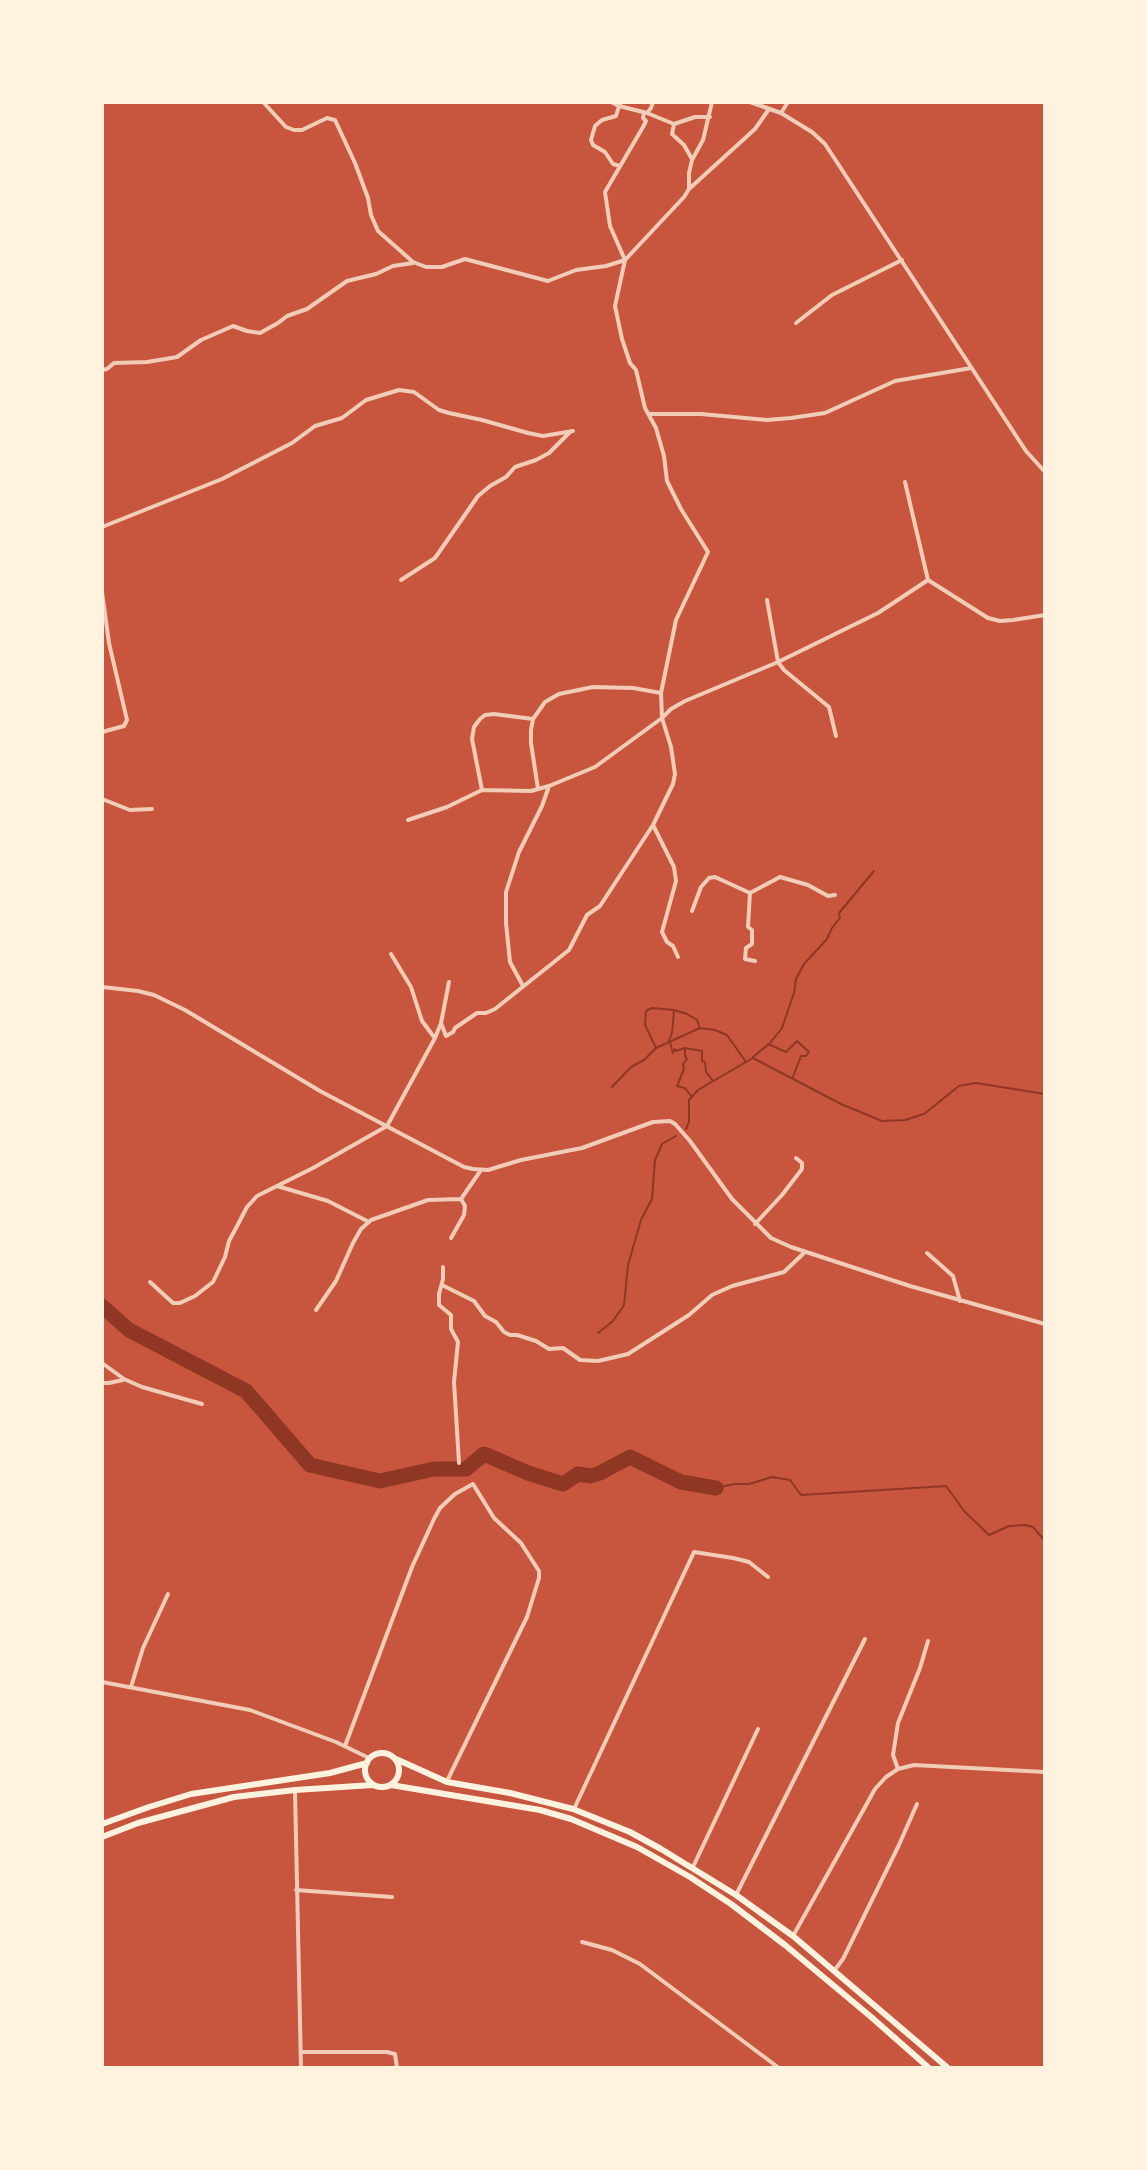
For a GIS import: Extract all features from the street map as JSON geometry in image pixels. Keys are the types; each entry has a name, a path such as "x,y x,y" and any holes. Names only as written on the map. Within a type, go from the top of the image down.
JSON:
{"highway":[{"path":"102,1824 191,1794 330,1773 383,1753 392,1755 396,1759 447,1782 510,1793 573,1809 630,1832 693,1867 793,1936 948,2068"},
{"path":"392,1785 400,1773 396,1759"},
{"path":"368,1760 366,1777 373,1785"},
{"path":"102,1837 138,1823 234,1797 373,1785 382,1788 392,1785 540,1810 570,1819 637,1847 690,1876 731,1904 870,2016 927,2067"}],"street":[{"path":"263,102 286,127 294,130 302,130 327,118 335,120 355,163 378,231 413,262 426,267 442,267 465,259 548,281 576,270 606,266 625,260 689,189 755,129 769,109"},
{"path":"611,102 675,124 695,117 710,117"},
{"path":"441,1023 446,1036 477,1013 488,1013 522,986 529,984 554,960 569,950 587,915 600,906 653,825 673,784 675,774 673,755 662,718 661,693 676,620 708,552 667,481 664,456 656,428 640,393 636,370 630,363 622,339 615,306 625,260 613,236 605,192 643,127 646,121 645,113 651,108 653,102"},
{"path":"689,189 692,160 703,140 712,102"},
{"path":"750,102 781,112 812,132 825,144 1026,451 1044,469"},
{"path":"781,112 788,102"},
{"path":"620,104 616,116 602,120 595,126 591,140 592,145 605,152 613,164 620,166"},
{"path":"675,124 672,134 684,145 692,160"},
{"path":"796,323 832,295 902,260"},
{"path":"102,370 114,363 147,362 177,357 201,340 233,326 260,333 287,316 307,309 347,281 413,262"},
{"path":"649,414 701,414 767,420 791,418 833,410 895,381 971,368"},
{"path":"102,527 222,478 292,443 315,426 342,417 366,400 399,390 414,392 438,410 528,433 543,436 572,431 549,453 515,467 506,477 478,496 435,558 401,580"},
{"path":"906,482 928,580 988,618 1000,621 1045,615"},
{"path":"408,820 447,807 482,790 522,792 538,790 595,767 671,709 685,701 778,662 878,613 928,580"},
{"path":"102,592 109,643 127,720 124,726 102,732"},
{"path":"767,600 778,662 784,670 829,707 836,736"},
{"path":"538,790 531,743 533,719 544,702 551,697 573,690 593,687 617,687 661,693"},
{"path":"482,790 472,739 474,727 485,715 533,719"},
{"path":"522,986 510,962 506,892 519,852 538,815 549,786"},
{"path":"102,798 130,810 152,809"},
{"path":"653,825 674,867 676,881 662,932 678,957"},
{"path":"692,911 700,887 709,878 715,877 750,893"},
{"path":"750,893 780,877 808,885 828,896 835,895"},
{"path":"750,893 748,927 752,930 752,944 746,948 745,959 755,961"},
{"path":"391,954 411,987 422,1021 435,1038"},
{"path":"150,1282 174,1303 180,1303 195,1296 213,1282 225,1257 229,1241 247,1207 257,1196 313,1168 387,1126 435,1038 441,1023 449,982"},
{"path":"102,987 146,993 185,1010 320,1091 464,1167 481,1170 496,1168 521,1160 582,1148 653,1122 670,1121 690,1141 732,1199 771,1238 805,1252 960,1301 1045,1324"},
{"path":"755,1224 802,1169 802,1163 796,1158"},
{"path":"461,1199 481,1170"},
{"path":"276,1186 328,1201 369,1222"},
{"path":"316,1310 336,1281 353,1243 369,1222 383,1214 428,1200 461,1199"},
{"path":"451,1238 464,1215 465,1206 461,1199"},
{"path":"442,1285 474,1301 486,1316 510,1335 536,1341 549,1349 563,1348 580,1360 598,1361 628,1354 638,1349 689,1315 712,1294 732,1286 784,1272 805,1252"},
{"path":"927,1254 953,1276 960,1301"},
{"path":"443,1267 438,1305 451,1315 451,1329 458,1342 454,1386 459,1463"},
{"path":"102,1363 124,1379 142,1387 202,1404"},
{"path":"102,1383 124,1379"},
{"path":"345,1746 413,1565 434,1519 440,1508 455,1494 473,1484 495,1518 521,1543 538,1571 538,1578 526,1617 447,1782"},
{"path":"573,1809 694,1552 749,1562 768,1578"},
{"path":"130,1687 143,1648 168,1594"},
{"path":"736,1895 865,1639"},
{"path":"898,1769 893,1755 898,1723 928,1641"},
{"path":"102,1682 250,1710 345,1746 368,1760"},
{"path":"693,1867 758,1729"},
{"path":"793,1936 875,1789 886,1777 898,1769 922,1765 1045,1772"},
{"path":"295,1790 301,2068"},
{"path":"834,1972 843,1959 917,1804"},
{"path":"296,1890 392,1897"},
{"path":"582,1942 612,1950 640,1964 779,2068"},
{"path":"301,2052 387,2052 395,2054 397,2068"}],"waterway":[{"path":"753,1057 770,1043 782,1028 794,993 796,979 804,964 827,939 840,918 839,913 874,871"},
{"path":"656,1048 645,1025 646,1011 652,1008 687,1014 697,1020 700,1028"},
{"path":"668,1043 672,1033 674,1011"},
{"path":"612,1087 631,1067 644,1060 656,1048 700,1028 715,1030 727,1035 746,1062 753,1058 841,1104 882,1121 905,1120 924,1114 959,1086 976,1083 1045,1094"},
{"path":"768,1044 786,1052 797,1041 809,1052 806,1056 801,1056 793,1077"},
{"path":"670,1042 673,1053 675,1049 676,1051 685,1048 702,1051 702,1061 705,1062 706,1072 713,1081"},
{"path":"685,1049 687,1059 683,1064 684,1069 677,1086 685,1088 692,1097"},
{"path":"686,1129 689,1122 689,1100 698,1090 746,1062"},
{"path":"598,1333 613,1321 624,1305 628,1265 641,1220 652,1199 655,1160 662,1144 676,1136"},
{"path":"102,1306 129,1330 246,1391 310,1465 380,1481 434,1469 466,1469 484,1454 528,1473 563,1484 578,1474 591,1476 630,1457 681,1482 716,1488"},
{"path":"716,1488 734,1484 749,1484 772,1477 790,1480 801,1495 946,1486 965,1512 989,1535 1009,1526 1025,1525 1033,1527 1045,1541"}]}
